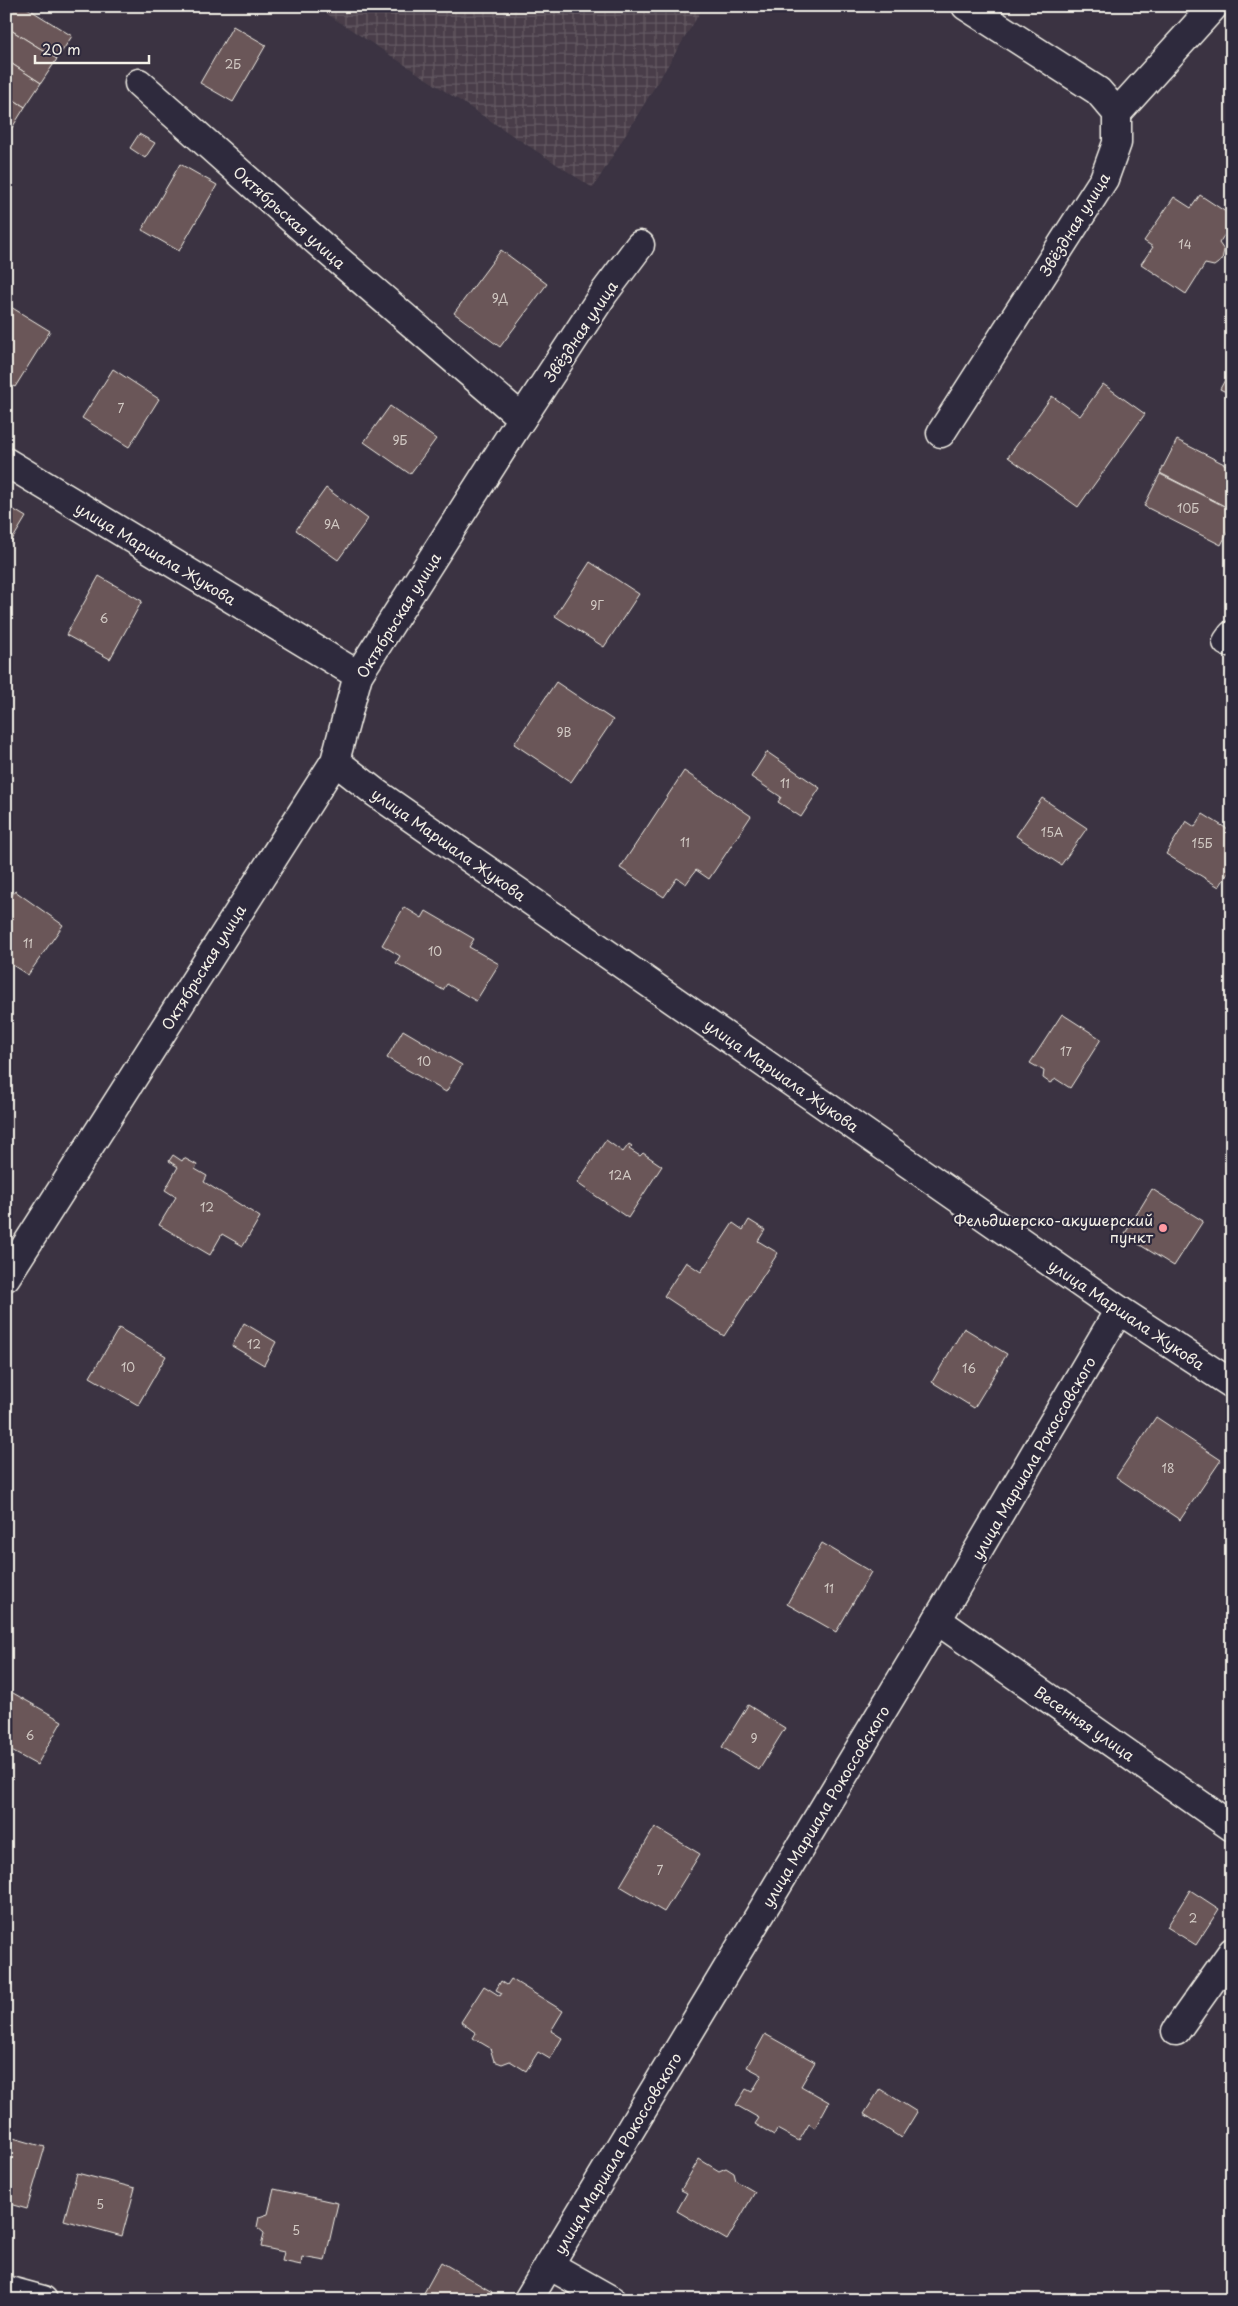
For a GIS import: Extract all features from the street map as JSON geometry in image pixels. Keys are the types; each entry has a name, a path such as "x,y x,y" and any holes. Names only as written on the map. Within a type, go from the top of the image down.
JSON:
{"street":[{"path":"966,6 1098,91 1117,113 1214,6"},
{"name":"Октябрьская улица","path":"6,1277 335,761 358,675 522,418 329,252 139,83"},
{"name":"Звёздная улица","path":"941,433 1104,179 1117,143 1117,113"},
{"name":"Звёздная улица","path":"522,418 604,293 640,245"},
{"name":"улица Маршала Жукова","path":"6,462 358,675"},
{"name":"улица Маршала Жукова","path":"335,761 376,793 1119,1310 1232,1384"},
{"name":"улица Маршала Рокоссовского","path":"528,2300 937,1620 1119,1310"},
{"name":"Весенняя улица","path":"937,1620 1232,1826"},
{"path":"1176,2031 1232,1952"},
{"path":"549,2265 611,2300"},
{"path":"6,2290 43,2300"}],"shaded area":[{"path":"315,6 704,6 593,188"}],"building":[{"path":"12,6 24,6 72,36 57,59 6,27 6,15"},
{"path":"233,26 266,45 233,102 200,83"},
{"path":"6,27 57,59 41,83 6,60"},
{"path":"6,60 41,83 25,107 6,95"},
{"path":"6,95 25,107 10,131 6,128"},
{"path":"139,134 155,143 145,158 130,148"},
{"path":"180,164 217,185 179,251 142,230"},
{"path":"1200,195 1232,216 1232,224 1219,243 1224,250 1222,260 1214,266 1205,264 1186,294 1141,264 1153,247 1144,241 1174,197 1191,208"},
{"path":"501,250 547,284 500,347 454,313"},
{"path":"6,304 50,331 15,387 6,381"},
{"path":"1232,367 1232,395 1220,389"},
{"path":"113,369 159,399 129,447 82,418"},
{"path":"1103,384 1145,414 1078,507 1008,457 1052,396 1080,416"},
{"path":"390,406 436,439 410,474 364,442"},
{"path":"1177,440 1232,468 1232,510 1160,473"},
{"path":"1160,474 1232,510 1232,524 1221,545 1144,506"},
{"path":"326,488 368,519 338,560 296,530"},
{"path":"6,505 26,517 6,550"},
{"path":"590,562 639,594 604,647 555,616"},
{"path":"99,576 142,601 110,659 66,635"},
{"path":"556,682 613,720 571,782 514,744"},
{"path":"767,752 820,788 801,817 778,802 781,797 751,777"},
{"path":"684,771 751,816 709,879 696,870 686,884 677,878 664,897 620,868"},
{"path":"1042,798 1087,828 1061,865 1016,836"},
{"path":"1203,814 1232,832 1232,867 1219,887 1166,854 1186,821 1195,827"},
{"path":"15,891 63,925 28,975 6,961 6,904"},
{"path":"404,907 422,918 426,911 474,939 469,947 499,964 476,1001 447,984 443,990 396,963 400,956 382,945"},
{"path":"1062,1014 1101,1039 1070,1088 1056,1079 1050,1083 1043,1078 1044,1071 1030,1063"},
{"path":"403,1030 462,1065 446,1092 387,1058"},
{"path":"606,1140 623,1152 629,1144 632,1146 629,1149 640,1156 643,1153 662,1166 628,1218 577,1183"},
{"path":"173,1155 182,1161 184,1158 197,1165 195,1169 207,1176 204,1182 260,1217 243,1246 222,1234 210,1255 159,1225 176,1197 165,1190 178,1167 169,1161"},
{"name":"Фельдшерско-акушерский пункт","path":"1152,1189 1203,1221 1174,1266 1124,1235"},
{"path":"749,1220 765,1230 758,1241 778,1253 724,1336 664,1296 686,1262 701,1272 733,1223 743,1230"},
{"path":"244,1323 276,1342 264,1365 232,1346"},
{"path":"119,1328 166,1356 138,1405 90,1377"},
{"path":"964,1328 1007,1354 974,1408 932,1382"},
{"path":"1156,1417 1221,1460 1180,1520 1116,1477"},
{"path":"822,1543 871,1572 836,1632 787,1604"},
{"path":"6,1689 62,1721 37,1765 6,1748"},
{"path":"748,1705 785,1728 759,1770 722,1747"},
{"path":"655,1827 700,1854 664,1912 620,1886"},
{"path":"1190,1890 1219,1909 1196,1945 1167,1927"},
{"path":"511,1979 563,2011 551,2031 562,2038 550,2059 538,2052 526,2071 510,2061 502,2064 494,2061 490,2048 473,2038 476,2033 461,2022 484,1986 500,1996 502,1993 496,1990 501,1981 507,1985"},
{"path":"765,2034 815,2062 801,2086 829,2102 815,2128 809,2124 799,2141 777,2129 774,2135 755,2124 759,2118 736,2105 746,2089 752,2092 762,2075 747,2067"},
{"path":"880,2089 917,2112 901,2138 864,2114"},
{"path":"6,2136 45,2147 27,2209 6,2203"},
{"path":"699,2159 719,2171 726,2168 734,2173 736,2181 755,2192 727,2240 677,2211 687,2193 681,2190"},
{"path":"77,2173 135,2188 122,2236 64,2220"},
{"path":"274,2189 338,2203 325,2261 302,2257 301,2265 282,2261 284,2252 261,2247 264,2233 257,2227 259,2217 268,2214"},
{"path":"441,2262 492,2292 487,2300 420,2300"}],"place":[{"name":"Фельдшерско-акушерский пункт","path":"1163,1228"}]}
